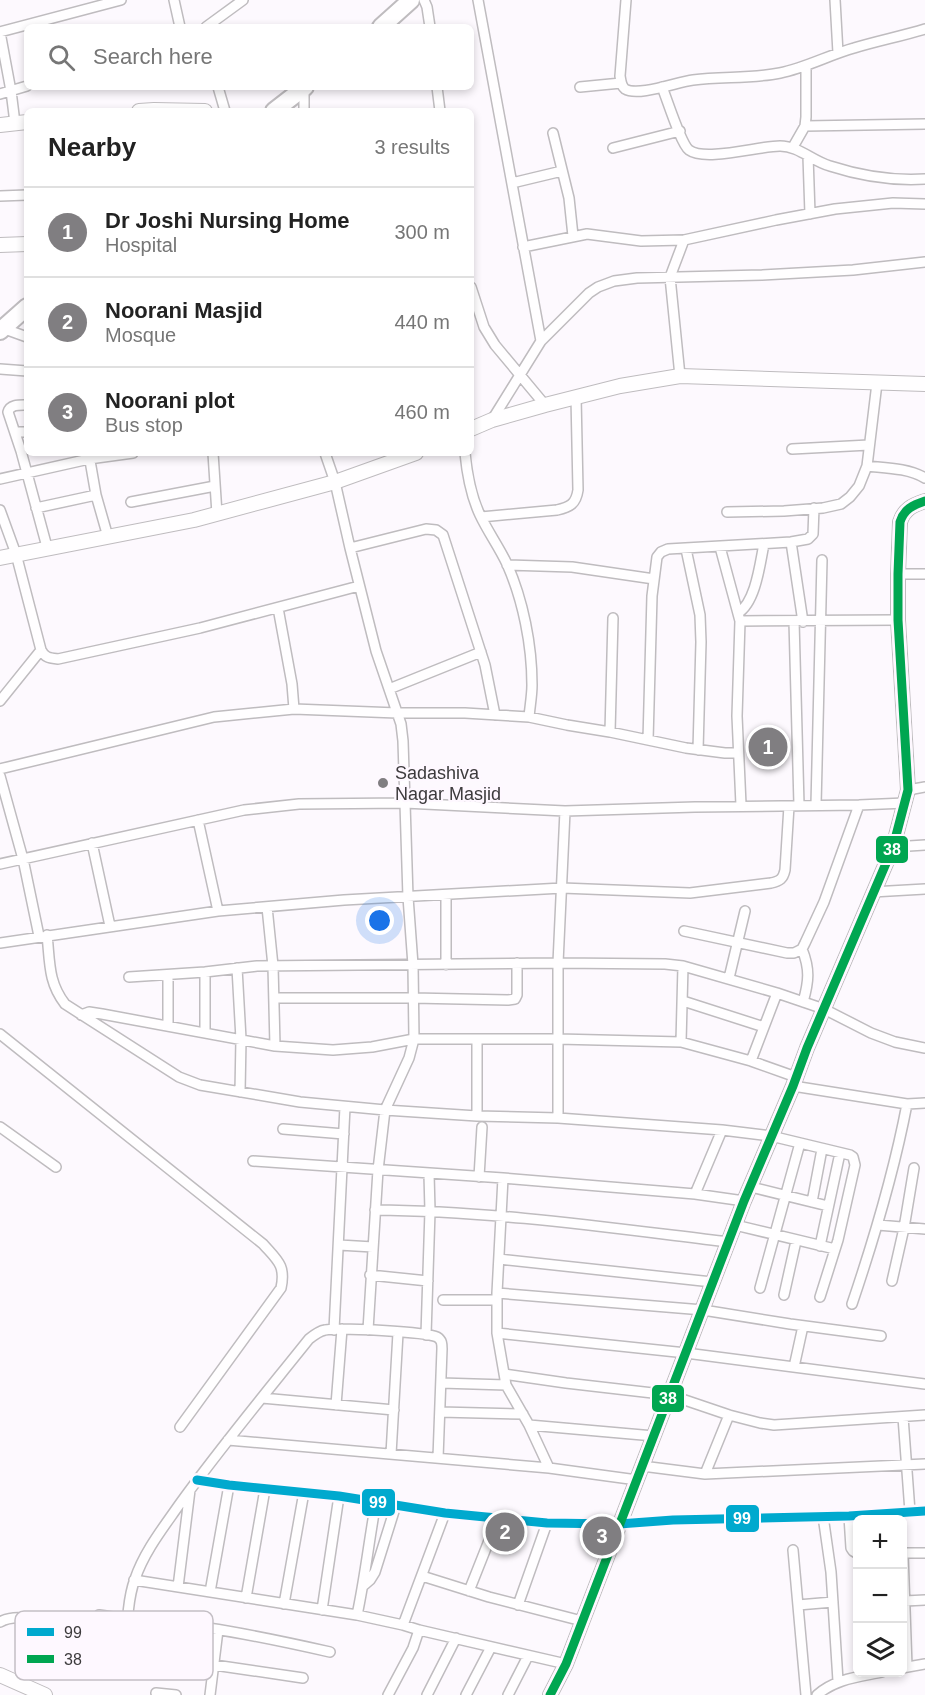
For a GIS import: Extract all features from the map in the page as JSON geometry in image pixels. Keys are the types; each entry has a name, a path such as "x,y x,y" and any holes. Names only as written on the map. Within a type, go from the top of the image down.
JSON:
{"highway":[{"path":"384,24 411,0"},
{"path":"278,108 300,90"},
{"path":"1,329 24,310"}],"main road":[{"path":"0,125 21,122"},
{"path":"0,245 24,244"},
{"path":"474,428 544,405 620,386 680,376 925,384"},
{"path":"0,558 194,520 335,482 408,456"},
{"path":"550,1695 566,1664 744,1201 892,848 907,796 898,620 900,522 903,514 910,507 925,501"},
{"path":"0,1675 45,1695"}],"street":[{"path":"30,24 120,0"},
{"path":"174,0 179,24"},
{"path":"210,24 243,0"},
{"path":"424,0 430,24"},
{"path":"478,0 541,341"},
{"path":"626,0 620,76 625,89 633,91 652,90 701,79 742,78 780,73 806,66 838,53 925,29"},
{"path":"835,0 838,53"},
{"path":"21,122 11,91 0,32 24,26"},
{"path":"793,147 805,126 806,66"},
{"path":"580,87 621,83"},
{"path":"0,94 24,87"},
{"path":"662,87 685,146 694,153 730,153 763,147 793,147 829,166 889,180 925,179"},
{"path":"219,90 224,108"},
{"path":"304,90 304,108"},
{"path":"437,90 440,108"},
{"path":"805,126 925,124"},
{"path":"613,148 680,131"},
{"path":"553,133 569,198 573,236"},
{"path":"808,156 810,214"},
{"path":"512,183 562,171"},
{"path":"0,196 24,195"},
{"path":"523,247 587,234 641,241 684,240 810,214 893,203 925,204"},
{"path":"680,376 670,277 684,240"},
{"path":"492,420 541,341 589,293 614,281 638,278 762,276 830,272 925,262"},
{"path":"474,306 495,345 544,405"},
{"path":"1,329 24,336"},
{"path":"0,369 24,371"},
{"path":"727,512 814,508 841,504 850,497 859,486 867,466 877,383"},
{"path":"481,516 557,510 570,507 575,502 578,490 576,397"},
{"path":"24,405 12,406 9,409 9,416 47,548"},
{"path":"15,432 24,432"},
{"path":"792,449 869,445"},
{"path":"0,479 89,456 96,495 108,537"},
{"path":"213,456 217,514"},
{"path":"326,456 335,482 376,651 401,724 403,741 414,1039 409,1058 386,1110 378,1170 368,1330"},
{"path":"465,456 471,492 507,565 520,603 527,634 532,685 529,717"},
{"path":"867,466 919,474 925,478"},
{"path":"131,502 215,486"},
{"path":"36,508 96,495"},
{"path":"648,740 654,579 657,557 668,549 764,544 808,539 813,529 814,508"},
{"path":"0,510 16,554 40,650 44,656 50,658 58,659 200,628 359,586"},
{"path":"350,548 426,530 436,530 443,535 481,652 495,715"},
{"path":"791,542 799,622 799,806"},
{"path":"739,617 749,602 764,544"},
{"path":"720,547 739,617 737,716 741,806"},
{"path":"686,549 700,615 698,750"},
{"path":"816,805 822,560"},
{"path":"507,565 572,567 654,579"},
{"path":"898,574 925,574"},
{"path":"278,608 292,684 294,709"},
{"path":"739,617 799,622 898,620"},
{"path":"610,732 613,618"},
{"path":"0,701 40,650"},
{"path":"389,689 481,652"},
{"path":"0,769 214,717 294,709 465,713 529,717 698,750 738,753"},
{"path":"0,776 24,859 52,982 65,1004 81,1015 179,1077 240,1092 345,1107 477,1116 558,1118 722,1130 771,1136 854,1157 855,1165 835,1249 820,1297"},
{"path":"0,864 244,810 298,804 405,803 565,811 859,805 907,796 925,787"},
{"path":"684,931 787,953 794,953 802,949 828,892 859,805"},
{"path":"0,943 218,911 344,900 562,888 690,893 778,881 783,878 785,870 789,806"},
{"path":"558,1118 558,963 565,811"},
{"path":"198,820 218,911"},
{"path":"92,843 110,926"},
{"path":"892,848 925,845"},
{"path":"872,892 925,889"},
{"path":"446,895 446,965"},
{"path":"267,907 275,998 275,1046"},
{"path":"729,978 745,911"},
{"path":"802,949 807,963 808,977 803,1002"},
{"path":"275,998 515,999 517,963"},
{"path":"129,977 273,966 665,964 684,966 777,993 824,1009 871,1033 895,1042 925,1048"},
{"path":"681,1042 684,966"},
{"path":"237,968 241,1039 240,1092"},
{"path":"205,972 205,1032"},
{"path":"168,975 168,1026"},
{"path":"751,1061 777,993"},
{"path":"683,1001 764,1027"},
{"path":"81,1015 89,1012 275,1046 333,1050 372,1047 414,1039 681,1042 751,1061 794,1082 907,1104 925,1103"},
{"path":"0,1034 263,1245 281,1264 284,1275 280,1288 180,1426"},
{"path":"477,1039 477,1116"},
{"path":"852,1304 878,1225 907,1104"},
{"path":"336,1405 339,1245 345,1107"},
{"path":"0,1127 56,1167"},
{"path":"479,1177 482,1127"},
{"path":"283,1130 344,1134"},
{"path":"695,1194 722,1130"},
{"path":"760,1288 800,1143"},
{"path":"812,1202 822,1149"},
{"path":"820,1246 840,1153"},
{"path":"253,1161 503,1178 695,1194 744,1201"},
{"path":"892,1281 914,1168"},
{"path":"426,1335 429,1174"},
{"path":"503,1178 497,1333 507,1385 530,1425 549,1468"},
{"path":"750,1187 828,1206"},
{"path":"375,1210 430,1210 501,1216 728,1242"},
{"path":"735,1225 835,1249"},
{"path":"878,1225 925,1229"},
{"path":"784,1295 796,1241"},
{"path":"339,1245 373,1247"},
{"path":"499,1259 712,1282"},
{"path":"370,1275 428,1281"},
{"path":"443,1300 497,1296 703,1310 881,1336"},
{"path":"794,1366 803,1326"},
{"path":"129,1611 134,1580 153,1542 197,1480 309,1339 324,1330 368,1330 426,1335 435,1336 442,1342 438,1458"},
{"path":"391,1454 398,1333"},
{"path":"497,1333 686,1353 925,1384"},
{"path":"504,1374 670,1395 729,1415 774,1425 925,1415"},
{"path":"441,1383 507,1385"},
{"path":"262,1398 394,1410"},
{"path":"440,1412 523,1414"},
{"path":"705,1474 729,1415"},
{"path":"903,1417 910,1512"},
{"path":"530,1425 654,1436"},
{"path":"228,1440 549,1468 639,1473 705,1474 925,1464"},
{"path":"197,1480 339,1496 446,1513 547,1522 619,1524 925,1511"},
{"path":"210,1592 229,1485"},
{"path":"246,1598 265,1489"},
{"path":"178,1587 190,1490"},
{"path":"284,1604 304,1492"},
{"path":"321,1610 339,1496"},
{"path":"357,1616 376,1502"},
{"path":"363,1586 375,1572 396,1505"},
{"path":"403,1625 446,1513"},
{"path":"823,1516 829,1552 838,1681"},
{"path":"849,1516 853,1551"},
{"path":"469,1591 498,1518"},
{"path":"518,1605 547,1522"},
{"path":"793,1550 806,1695"},
{"path":"907,1553 925,1553"},
{"path":"422,1576 518,1605 582,1621"},
{"path":"134,1580 357,1616 566,1664"},
{"path":"907,1601 925,1600"},
{"path":"798,1605 833,1602"},
{"path":"0,1622 15,1618"},
{"path":"213,1629 330,1652"},
{"path":"213,1672 218,1630"},
{"path":"388,1695 413,1648 419,1630"},
{"path":"427,1695 456,1638"},
{"path":"466,1695 491,1647"},
{"path":"508,1695 528,1656"},
{"path":"907,1668 925,1664"},
{"path":"214,1665 303,1678"},
{"path":"817,1695 838,1681 857,1677"},
{"path":"210,1695 212,1680"},
{"path":"156,1693 176,1695"}],"transit line":[{"name":"38","path":"550,1695 566,1664 744,1201 893,847 908,790 898,620 900,522 910,508 925,501"},
{"name":"99","path":"197,1480 339,1496 445,1513 547,1523 619,1524 925,1511"}],"place":[{"name":"Dr Joshi Nursing Home","path":"768,747"},
{"name":"Sadashiva Nagar Masjid","path":"383,783"},
{"name":"Noorani Masjid","path":"505,1532"},
{"name":"Noorani plot","path":"602,1536"}]}
